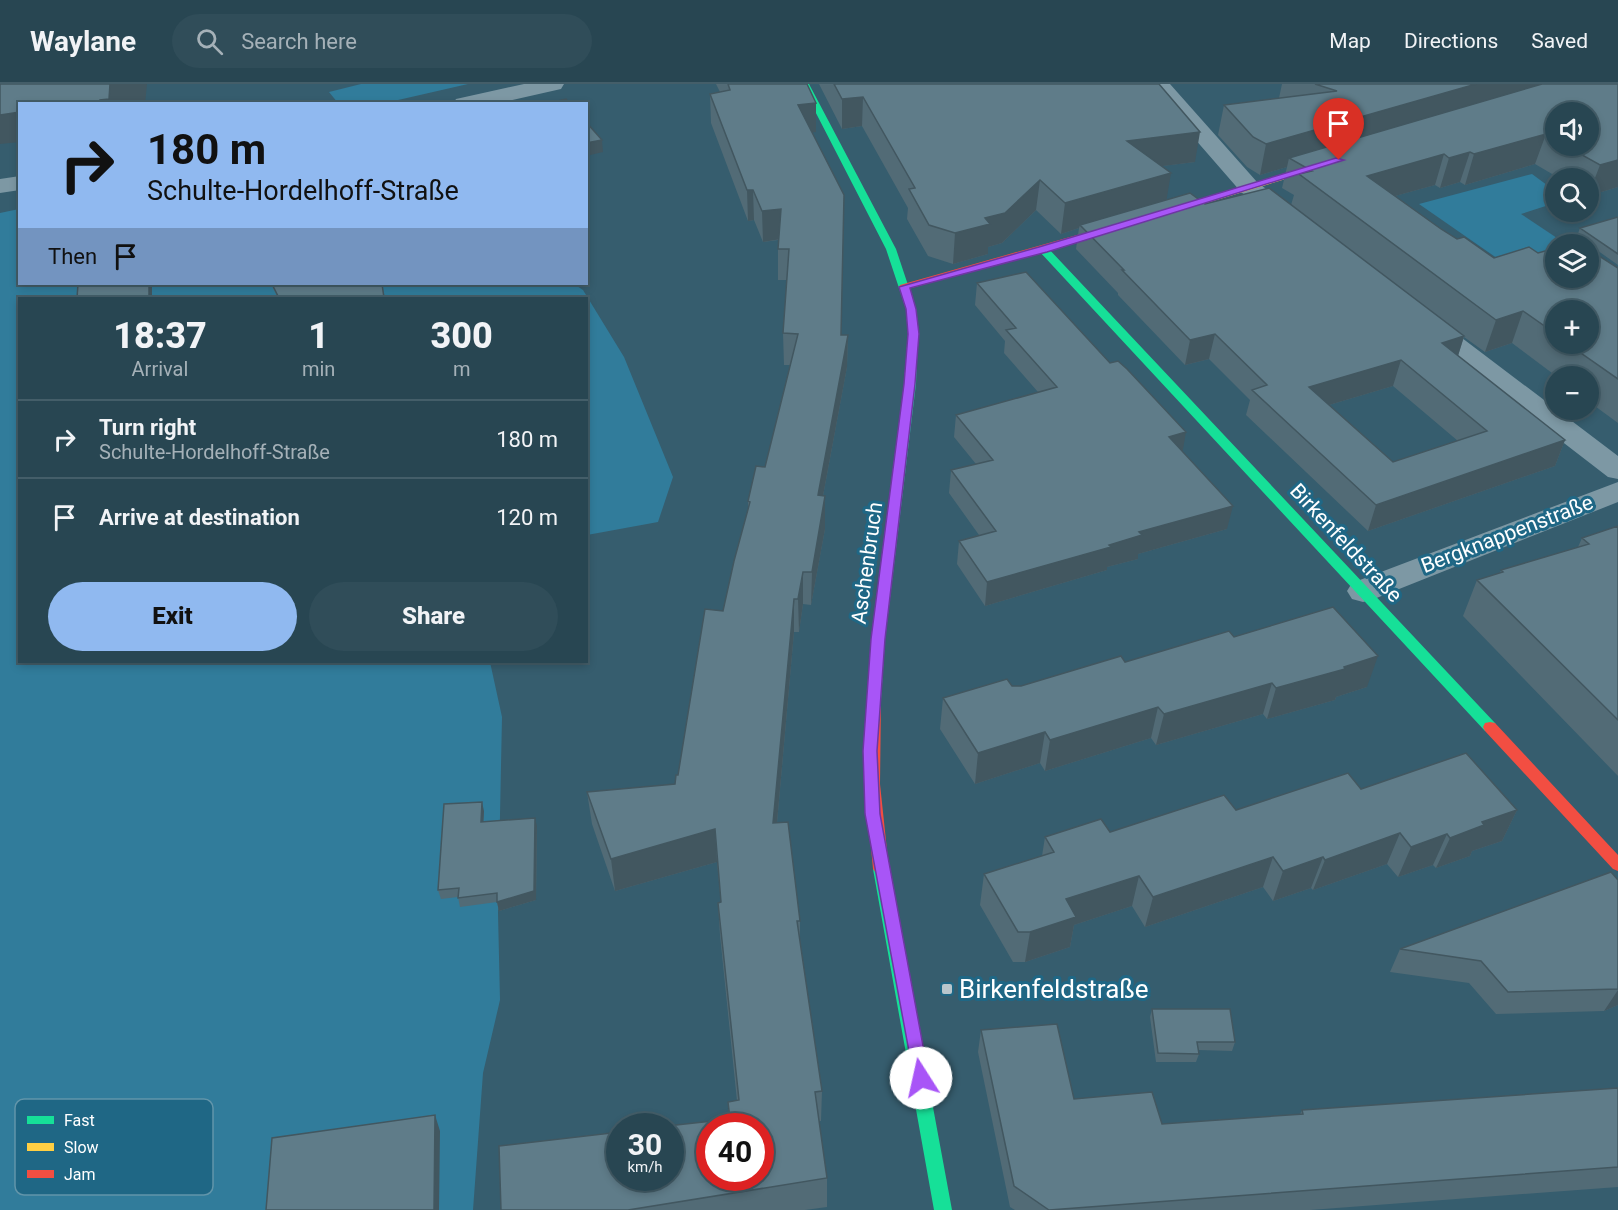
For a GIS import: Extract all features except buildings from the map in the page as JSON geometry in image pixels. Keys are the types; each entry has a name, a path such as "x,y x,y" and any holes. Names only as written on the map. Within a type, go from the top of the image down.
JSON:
{"street":[{"path":"473,102 553,84"},
{"name":"Aschenbruch","path":"805,84 891,249 911,309 913,334 910,384 878,639 870,751 873,814 880,859 943,1210"},
{"path":"1158,84 1249,187 1295,222"},
{"path":"904,287 1043,249 1339,160"},
{"path":"0,186 18,183"},
{"name":"Birkenfeldstraße","path":"1043,249 1618,866"},
{"path":"1404,307 1618,470"},
{"name":"Bergknappenstraße","path":"1363,591 1618,491"}],"shaded area":[{"path":"361,84 468,84 389,102 337,102 329,92"},
{"path":"1532,174 1545,184 1545,206 1521,214 1551,234 1545,234 1545,265 1517,272 1419,204"},
{"path":"18,209 18,285 576,285 583,290 587,297 18,297 18,663 490,663 502,717 498,913 500,1000 483,1073 473,1210 0,1210 0,213"},
{"path":"588,298 624,357 673,477 658,522 588,535"}],"traffic: fast":[{"path":"805,84 891,249 911,309 913,334 910,384 878,639 874,699"},
{"path":"1043,249 1490,727"},
{"path":"881,869 943,1210"}],"traffic: slow":[{"path":"1151,217 1329,163"}],"traffic: jam":[{"path":"904,287 1151,217"},
{"path":"874,699 872,784 881,869"},
{"path":"1490,727 1618,865"}],"place":[{"name":"Birkenfeldstraße","path":"947,989"}],"route":[{"path":"921,1078 885,892 873,814 870,751 878,639 910,384 913,334 911,309 904,287 1043,249 1339,160"}]}
